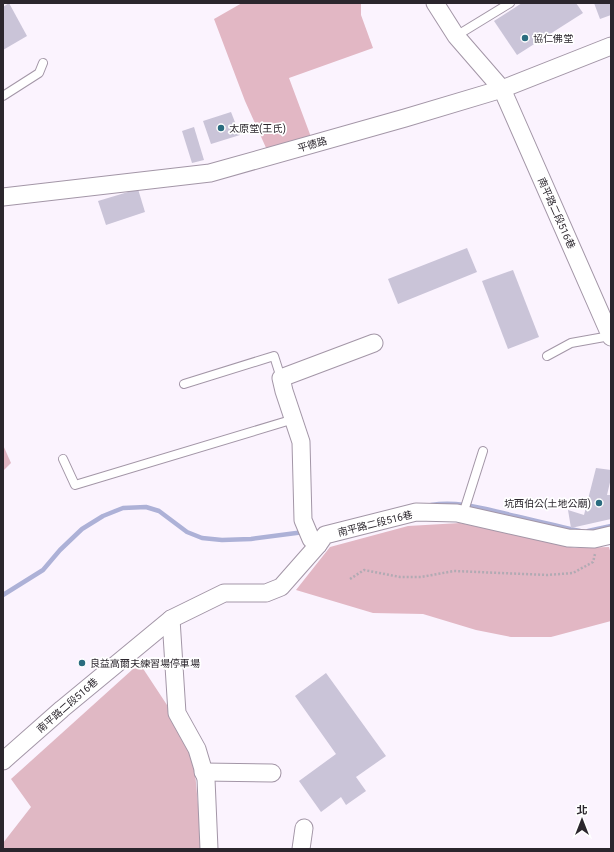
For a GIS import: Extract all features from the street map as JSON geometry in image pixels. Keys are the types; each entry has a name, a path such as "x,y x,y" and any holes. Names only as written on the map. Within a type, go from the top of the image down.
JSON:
{"street":[{"name":"南平路二段516巷","path":"435,3 456,36 502,89 611,336"},
{"name":"平德路","path":"3,197 210,173 406,118 502,89 611,46"},
{"path":"314,542 303,520 301,442 281,378 374,342"},
{"name":"南平路二段516巷","path":"3,761 62,709 171,619 224,594 266,592 281,587 314,542 325,535 416,512 463,514 568,538 605,536"},
{"path":"171,619 177,713 196,749 206,779 209,849"},
{"path":"204,772 272,773"},
{"path":"301,849 304,828"}],"lane":[{"path":"456,36 510,3"},
{"path":"3,96 39,73 43,63"},
{"path":"548,356 571,344 611,336"},
{"path":"184,384 274,356 281,378"},
{"path":"63,459 75,485 294,419"},
{"path":"463,514 483,452"}],"path":[{"path":"350,579 364,570 400,577 421,577 454,571 547,575 574,573 592,562 605,536"}],"shaded area":[{"path":"242,3 361,3 361,15 373,48 289,78 311,137 267,150 245,101 214,19"},
{"path":"3,445 11,463 3,471"},
{"path":"460,523 575,548 609,547 611,554 611,621 551,637 511,637 476,630 423,614 373,613 296,590 330,547 408,526"},
{"path":"142,667 167,705 194,761 200,827 204,849 3,849 3,843 31,807 11,779 133,669"}],"building":[{"path":"9,3 27,36 3,50 3,7"},
{"name":"協仁佛堂","path":"522,3 576,3 583,13 517,55 494,21"},
{"path":"594,3 611,3 611,15 600,19"},
{"name":"太原堂(王氏)","path":"231,112 240,135 211,144 203,121"},
{"path":"194,127 204,160 192,163 182,131"},
{"path":"138,189 145,212 106,225 98,201"},
{"path":"467,248 477,272 398,304 388,279"},
{"path":"513,270 539,337 508,349 482,281"},
{"name":"坑西伯公(土地公廟)","path":"596,468 611,470 611,478 607,495 611,495 611,519 571,528 568,510 584,515"},
{"path":"326,673 386,756 356,777 366,791 346,805 341,797 321,812 299,781 336,754 295,696"}],"waterway":[{"path":"431,505 451,504 469,506 580,531"},
{"path":"3,595 43,570 60,550 82,529 103,516 123,508 146,507 159,511 187,532 202,538 222,540 251,539 304,532"},
{"path":"588,531 611,526"}],"place":[{"name":"協仁佛堂","path":"525,38"},
{"name":"太原堂(王氏)","path":"221,128"},
{"name":"坑西伯公(土地公廟)","path":"599,503"},
{"name":"良益高爾夫練習場停車場","path":"82,663"}]}
